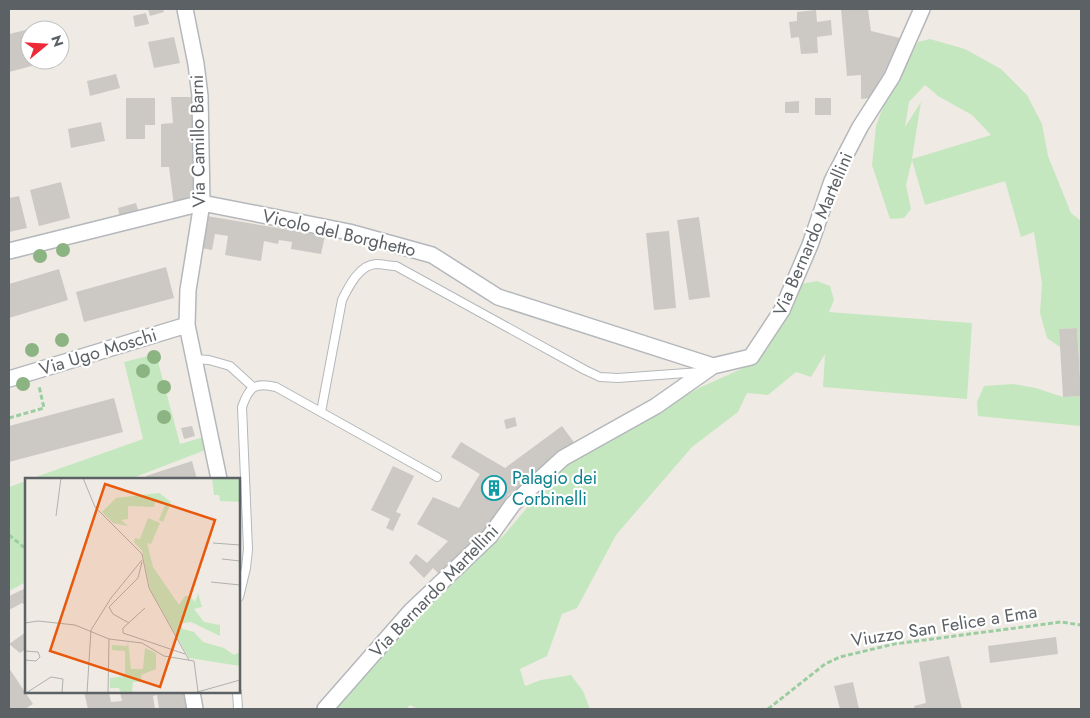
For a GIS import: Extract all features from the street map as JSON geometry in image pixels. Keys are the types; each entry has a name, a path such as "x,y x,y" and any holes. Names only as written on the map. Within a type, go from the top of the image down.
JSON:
{"street":[{"name":"Via Camillo Barni","path":"185,9 200,96 202,203 188,290 187,326 219,478"},
{"name":"Via Bernardo Martellini","path":"325,709 411,611 490,536 513,504 563,458 656,406 710,369 751,357 782,310 810,245 832,181 860,127 892,77 922,9"},
{"name":"Vicolo del Borghetto","path":"9,251 202,203 349,232 432,255 498,297 710,369"},
{"name":"Via Ugo Moschi","path":"9,379 187,326"},
{"path":"192,693 195,709"}],"lane":[{"path":"321,412 342,300 364,268 376,264 396,266 600,377 618,378 710,369"},
{"path":"194,359 209,360 230,366 253,388"},
{"path":"240,593 248,549 242,407 246,395 253,388 264,384 276,387 437,477"},
{"path":"236,693 238,709"}],"path":[{"path":"9,535 25,548"},
{"name":"Viuzzo San Felice a Ema","path":"768,709 825,664 840,657 894,644 1061,622 1081,625"}],"green space":[{"path":"930,39 965,49 1001,69 1027,95 1042,124 1048,156 1071,213 1081,221 1081,396 1077,328 1059,329 1060,347 1047,338 1040,313 1042,284 1034,232 1021,237 1005,181 925,205 912,160 906,185 911,209 904,218 890,219 872,165 876,126 885,101 918,42","holes":["925,85 938,96 972,115 991,135 912,159 921,102 905,127 909,102"]},
{"path":"817,281 830,286 834,300 829,312 972,323 967,399 823,387 825,354 811,377 796,372 768,395 747,393 738,412 692,447 616,535 577,608 562,614 547,656 520,669 525,686 541,680 571,675 583,691 590,709 417,709 410,705 407,709 332,709 407,624 504,535 559,470 579,455 699,388 741,369 767,350 801,284"},
{"path":"156,354 180,444 204,437 208,449 133,478 33,478 143,439 124,362"},
{"path":"1013,384 1036,388 1063,397 1081,396 1081,426 978,416 977,402 984,386"},
{"path":"25,481 25,583 9,591 9,487"}],"building":[{"path":"148,9 163,9 164,12 150,16"},
{"path":"841,9 868,9 871,31 900,38 870,98 861,99 861,75 847,76"},
{"path":"816,10 817,22 831,20 832,35 817,37 818,53 801,54 799,37 791,38 789,22 797,21 797,12"},
{"path":"146,13 149,24 135,27 133,16"},
{"path":"20,31 20,69 9,72 9,34"},
{"path":"174,37 180,63 154,68 148,42"},
{"path":"116,74 120,88 90,96 87,81"},
{"path":"171,97 194,97 194,178 199,201 174,206 169,167 161,167 161,124 173,123"},
{"path":"126,98 155,98 155,125 145,125 145,139 126,139"},
{"path":"815,98 831,98 831,115 815,115"},
{"path":"799,101 799,113 785,113 785,102"},
{"path":"101,122 105,141 71,148 68,129"},
{"path":"61,182 70,218 39,226 30,190"},
{"path":"19,196 27,228 9,232 9,198"},
{"path":"136,203 139,213 120,218 118,208"},
{"path":"207,216 325,236 321,254 291,249 292,242 279,240 278,244 264,241 261,261 225,255 228,236 215,234 212,250 201,248"},
{"path":"699,217 710,297 689,300 677,220"},
{"path":"669,231 676,308 654,310 646,233"},
{"path":"166,267 174,298 84,322 76,292"},
{"path":"59,269 68,300 9,318 9,284"},
{"path":"1077,328 1081,396 1063,397 1059,329"},
{"path":"114,398 123,432 9,462 9,426"},
{"path":"515,417 517,426 506,429 504,420"},
{"path":"192,426 195,436 184,439 181,428"},
{"name":"Palagio dei Corbinelli","path":"562,426 576,445 508,495 493,525 441,576 433,568 424,578 409,563 416,554 427,563 448,541 417,524 433,497 459,508 480,474 451,457 461,442 505,468"},
{"path":"192,461 197,478 146,478 146,476"},
{"path":"393,466 414,476 396,512 401,514 393,531 386,528 390,519 371,510"},
{"path":"25,588 25,604 22,603 9,610 9,596"},
{"path":"25,633 25,650 20,653 9,644"},
{"path":"1056,637 1058,654 990,663 988,646"},
{"path":"949,656 962,709 915,709 914,706 926,703 919,662"},
{"path":"9,668 33,704 25,709 9,709"},
{"path":"853,682 859,709 840,709 834,686"},
{"path":"84,693 109,693 111,702 122,701 120,693 188,693 191,709 159,709 157,695 153,696 155,709 88,709"}],"place":[{"name":"Palagio dei Corbinelli","path":"494,488"}]}
